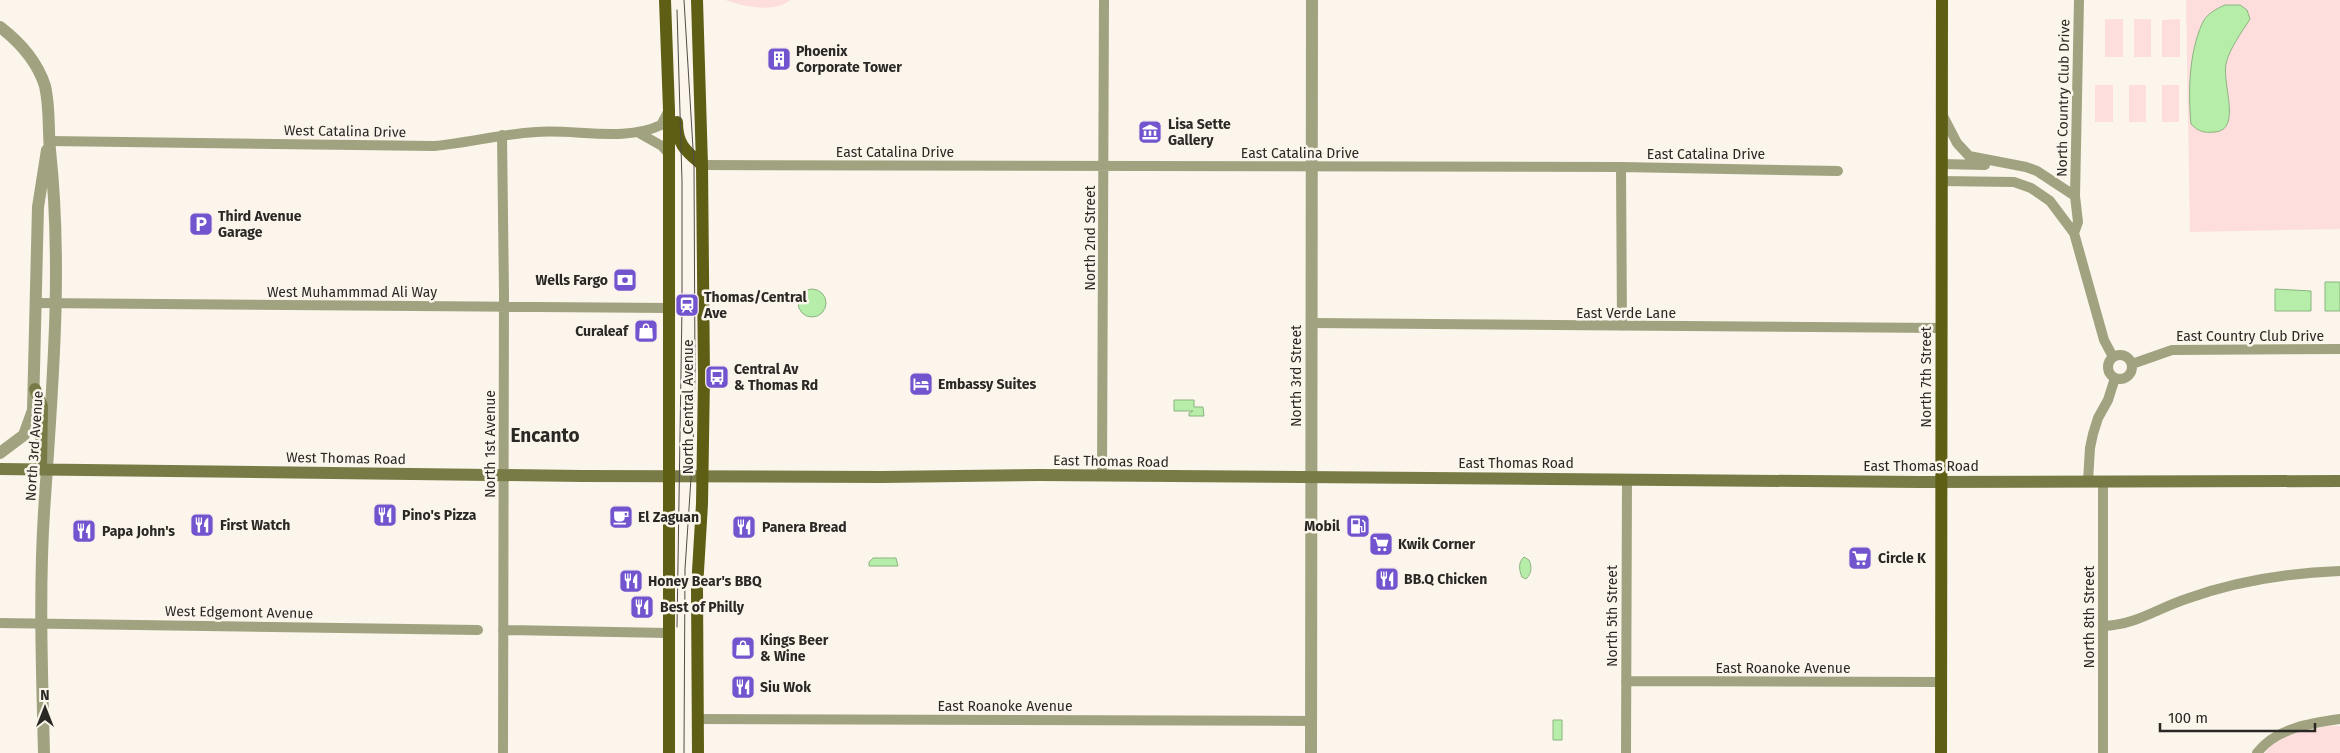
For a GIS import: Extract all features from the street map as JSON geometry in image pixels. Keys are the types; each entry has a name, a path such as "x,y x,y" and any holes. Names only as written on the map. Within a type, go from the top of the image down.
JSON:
{"main road":[{"name":"North Central Avenue","path":"665,0 669,110 669,753"},
{"name":"North Central Avenue","path":"697,0 702,165 697,476 698,753"},
{"name":"North 7th Street","path":"1940,753 1942,0"},
{"path":"667,72 676,88 677,136 681,145 702,165"},
{"path":"35,389 42,406 44,470"},
{"name":"West Thomas Road","path":"0,469 697,476"},
{"name":"East Thomas Road","path":"697,476 1102,476 1941,482 2340,481"}],"street":[{"name":"North 2nd Street","path":"1102,476 1104,0"},
{"name":"North 3rd Street","path":"1312,0 1312,753"},
{"name":"North Country Club Drive","path":"2074,233 2078,222 2076,196 2078,0"},
{"name":"North 3rd Avenue","path":"0,27 29,54 39,70 48,108 55,212 57,304 44,470 42,546 44,753"},
{"name":"West Catalina Drive","path":"49,141 434,146 470,143 502,135 538,132 639,133 661,125 669,110"},
{"name":"North Country Club Drive","path":"1942,114 1965,153 1976,159 2029,168 2076,196"},
{"name":"West Catalina Drive","path":"639,133 662,146 669,154"},
{"name":"North 1st Avenue","path":"502,135 504,307 503,753"},
{"name":"North 3rd Avenue","path":"0,453 17,442 29,425 33,410 38,207 41,177 49,141"},
{"name":"North Country Club Drive","path":"1942,164 1988,165 1998,162"},
{"name":"East Catalina Drive","path":"702,165 1621,167 1838,170"},
{"path":"1621,167 1622,326"},
{"path":"2023,184 2029,168"},
{"name":"North Country Club Drive","path":"1942,180 2001,180 2023,184 2050,201 2074,233 2104,340 2113,357"},
{"name":"North Country Club Drive","path":"2050,201 2060,188"},
{"name":"West Muhammmad Ali Way","path":"36,303 668,308"},
{"name":"East Verde Lane","path":"1312,323 1941,328"},
{"name":"East Country Club Drive","path":"2115,378 2122,379 2128,377 2132,371 2132,364 2172,350 2340,349"},
{"path":"2088,481 2092,441 2098,418 2108,400 2115,378 2110,373 2108,366 2113,357 2124,356 2132,364"},
{"name":"North 5th Street","path":"1626,753 1627,479"},
{"name":"North 8th Street","path":"2103,481 2103,753"},
{"path":"2103,626 2123,625 2185,599 2236,584 2268,578 2340,571"},
{"name":"West Edgemont Avenue","path":"0,623 478,630"},
{"path":"503,630 668,633"},
{"name":"East Roanoke Avenue","path":"1626,681 1941,682"},
{"name":"East Roanoke Avenue","path":"698,719 1311,721"},
{"path":"2258,753 2264,744 2306,723 2340,719"}],"shaded area":[{"path":"725,0 790,0 776,7 767,8"},
{"path":"2186,0 2340,0 2340,229 2190,232"},
{"path":"2225,5 2240,5 2247,10 2250,19 2233,47 2226,64 2225,73 2229,105 2228,123 2223,129 2215,132 2205,132 2191,124 2190,86 2194,47 2206,17"},
{"path":"2105,19 2123,19 2123,57 2105,57"},
{"path":"2134,19 2151,19 2151,57 2134,57"},
{"path":"2180,19 2180,57 2162,57 2162,20"},
{"path":"2095,85 2113,85 2113,122 2095,122"},
{"path":"2129,85 2146,85 2146,122 2129,122"},
{"path":"2162,85 2179,85 2179,122 2162,122"},
{"path":"2325,282 2340,282 2340,311 2325,311"},
{"path":"812,289 822,293 826,303 822,313 812,317 802,313 798,303 802,293"},
{"path":"2275,289 2311,291 2311,311 2275,311"},
{"path":"1174,400 1194,400 1194,407 1203,407 1204,416 1189,416 1189,413 1193,411 1174,411"},
{"path":"1524,557 1529,560 1531,568 1526,579 1522,577 1520,569 1521,561"},
{"path":"873,558 896,558 898,566 869,566 869,562"},
{"path":"1553,720 1562,720 1562,740 1553,740"},
{"path":"2328,726 2340,726 2340,753 2265,753 2278,741 2286,737"}],"tram line":[{"path":"684,0 694,165 695,374 693,448 685,569 684,753"},
{"path":"677,10 682,181 682,307 677,627"}],"place":[{"name":"Phoenix Corporate Tower","path":"779,59"},
{"name":"Lisa Sette Gallery","path":"1150,132"},
{"name":"Third Avenue Garage","path":"201,224"},
{"name":"Wells Fargo","path":"625,280"},
{"name":"Thomas/Central Ave","path":"687,305"},
{"name":"Curaleaf","path":"646,331"},
{"name":"Central Av & Thomas Rd","path":"717,377"},
{"name":"Embassy Suites","path":"921,384"},
{"name":"Pino's Pizza","path":"385,515"},
{"name":"El Zaguan","path":"621,517"},
{"name":"First Watch","path":"202,525"},
{"name":"Mobil","path":"1358,526"},
{"name":"Panera Bread","path":"744,527"},
{"name":"Papa John's","path":"84,531"},
{"name":"Kwik Corner","path":"1381,544"},
{"name":"Circle K","path":"1860,558"},
{"name":"BB.Q Chicken","path":"1387,579"},
{"name":"Honey Bear's BBQ","path":"631,581"},
{"name":"Best of Philly","path":"642,607"},
{"name":"Kings Beer & Wine","path":"743,648"},
{"name":"Siu Wok","path":"743,687"}],"district":[{"name":"Encanto","path":"545,435"}]}
